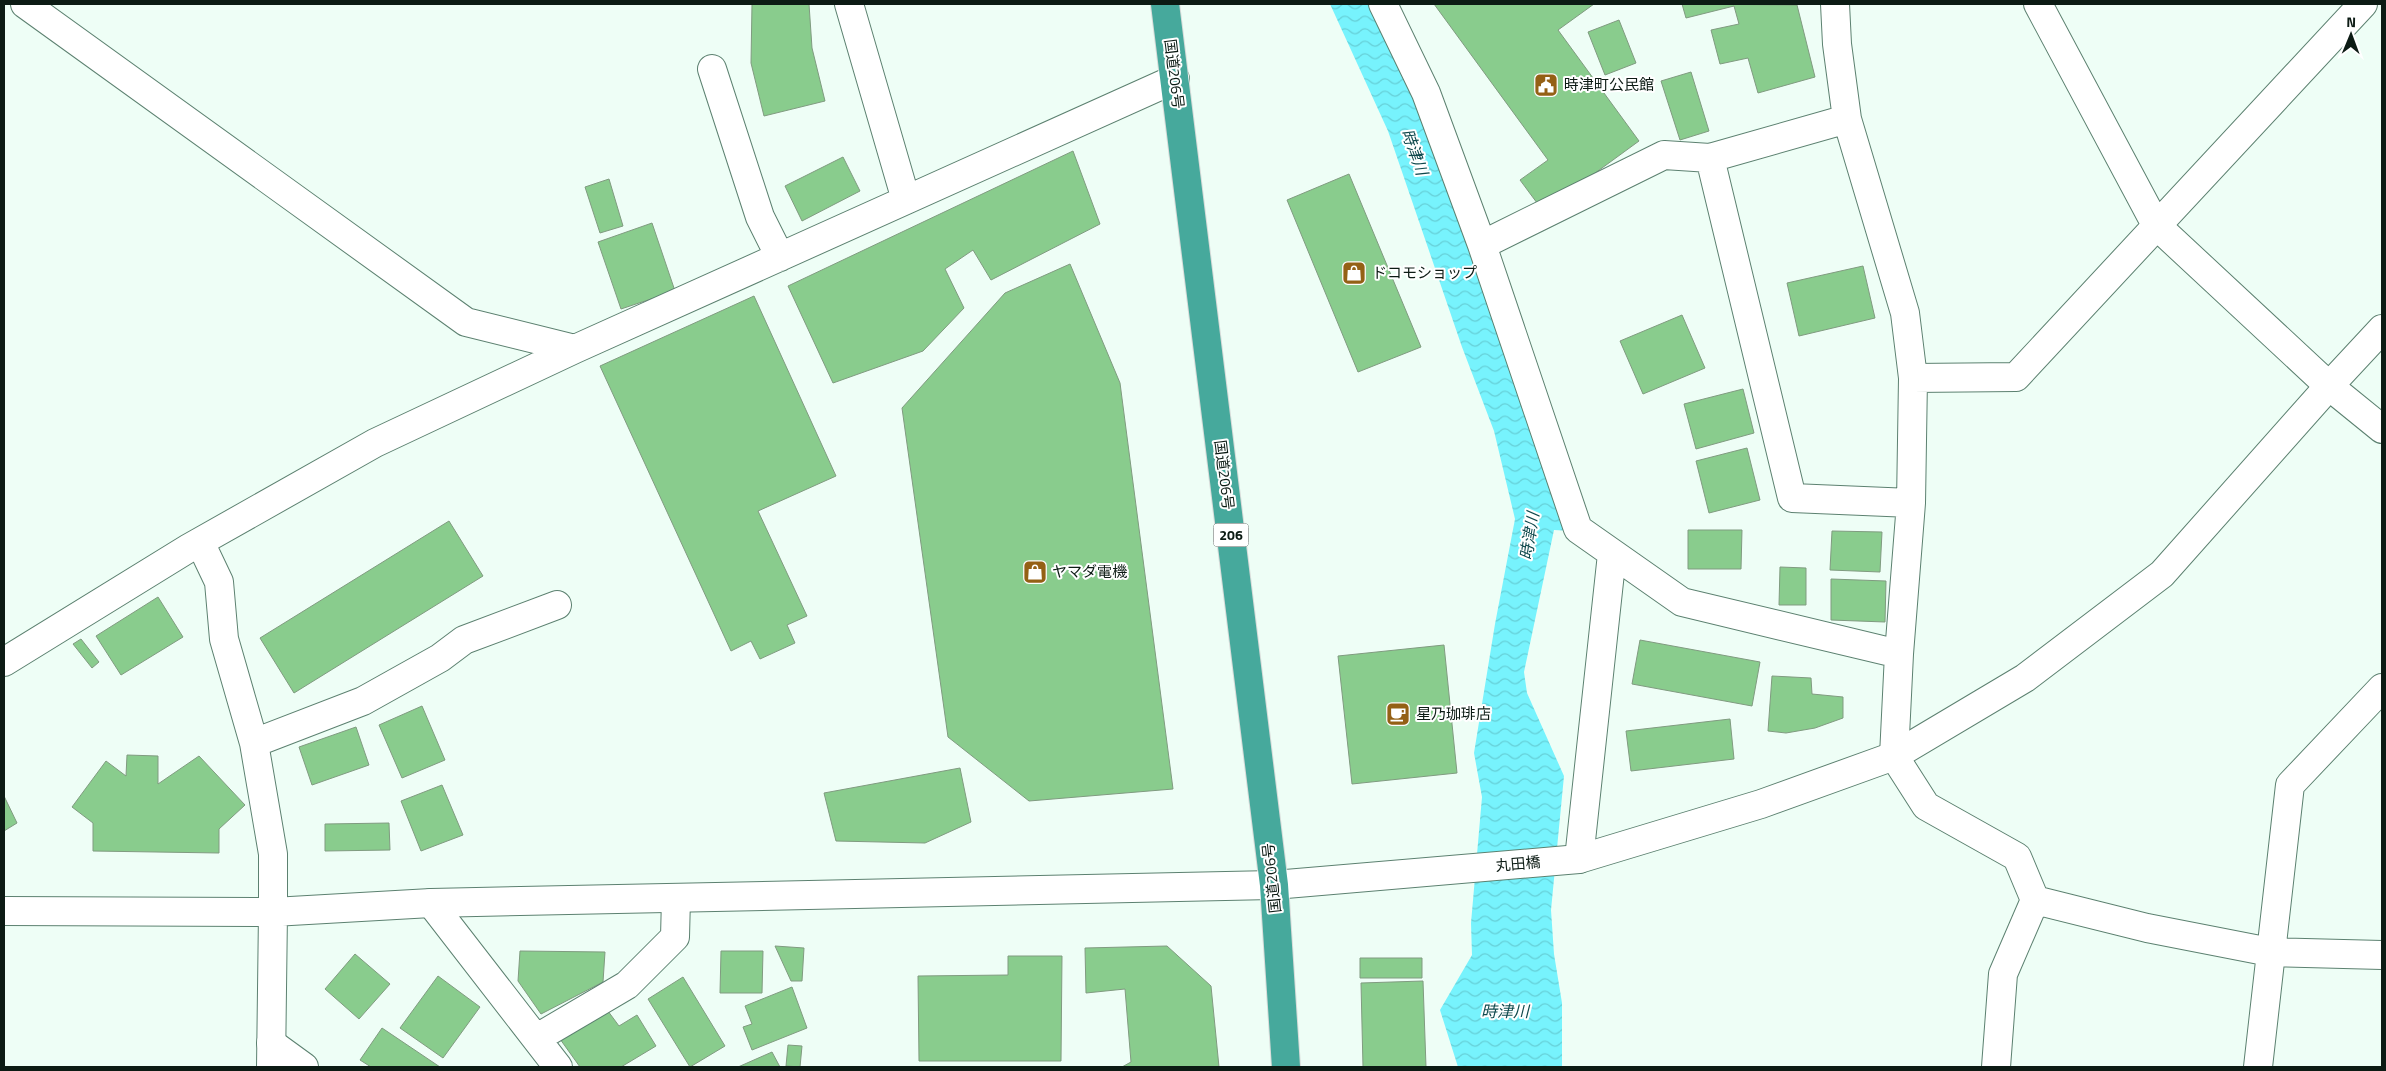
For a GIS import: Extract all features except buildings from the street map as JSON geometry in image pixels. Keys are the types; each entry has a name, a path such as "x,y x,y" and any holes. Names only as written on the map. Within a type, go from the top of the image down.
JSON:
{"highway":[{"name":"国道206号","path":"1165,4 1274,885 1286,1067"}],"street":[{"path":"25,4 466,322 575,348"},
{"path":"849,4 906,200"},
{"path":"1383,4 1426,93 1482,245 1578,529 1682,602 1899,654"},
{"path":"1836,4 1837,44 1847,119 1905,313 1913,378 1911,504 1899,654 1894,756 1926,806 2016,857 2035,900 2003,974 1996,1067"},
{"path":"2040,4 2156,226 2328,386 2382,429"},
{"path":"1913,378 2016,377 2363,4"},
{"path":"712,69 760,217 780,257"},
{"path":"4,662 200,542 375,443 575,348 1174,79"},
{"path":"1482,245 1664,155 1710,158 1847,119"},
{"path":"1710,158 1792,498 1911,504"},
{"name":"丸田橋","path":"4,911 273,912 431,903 1274,885 1579,859 1761,804 1894,756 2025,678 2162,574 2328,386 2382,329"},
{"path":"200,542 220,582 224,639 254,743 273,854 271,1055 304,1067"},
{"path":"1579,859 1612,554"},
{"path":"254,743 363,702 440,658 464,640 557,605"},
{"path":"2258,1067 2290,785 2382,688"},
{"path":"537,1038 627,984 675,937 676,898"},
{"path":"2035,900 2147,928 2270,952 2382,955"},
{"path":"431,903 558,1067"}],"water":[{"name":"時津川","path":"1330,4 1373,4 1436,147 1572,531 1554,530 1524,672 1527,693 1564,776 1551,910 1554,954 1562,1003 1562,1067 1458,1067 1440,1010 1472,955 1471,923 1482,797 1474,753 1495,624 1515,519 1494,431 1462,347 1388,131"}],"place":[{"name":"時津町公民館","path":"1546,85"},
{"name":"ドコモショップ","path":"1354,273"},
{"name":"ヤマダ電機","path":"1035,572"},
{"name":"星乃珈琲店","path":"1398,714"}]}
